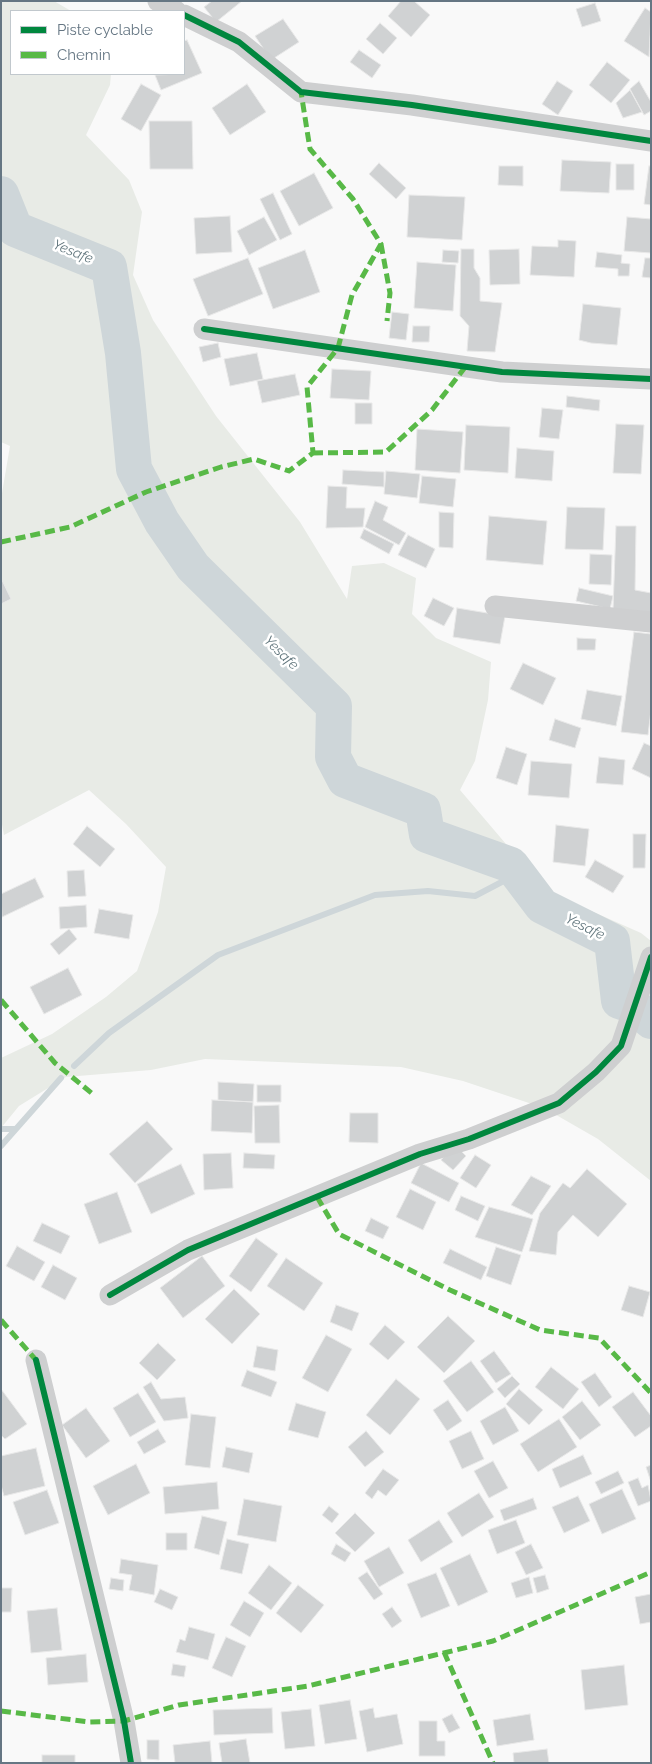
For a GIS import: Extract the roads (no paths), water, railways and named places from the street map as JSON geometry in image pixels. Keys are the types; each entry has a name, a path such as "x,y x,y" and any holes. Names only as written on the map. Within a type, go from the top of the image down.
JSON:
{"street":[{"path":"158,1 174,10"},
{"path":"185,15 239,42 301,92 412,105 651,141"},
{"path":"204,329 502,372 651,379"},
{"path":"495,606 651,622"},
{"path":"110,1295 188,1250 420,1154 469,1139 559,1103 596,1072 621,1046 651,957"},
{"path":"36,1360 124,1721 131,1763"}],"waterway":[{"name":"Yesafe","path":"1,194 15,229 109,267 123,353 134,469 162,522 193,567 334,706 333,757 345,780 423,810 427,835 511,865 542,906 612,941 619,1001 634,1006 651,1021"},
{"path":"74,1066 109,1033 218,955 375,895 428,891 475,896 517,874"},
{"path":"1,1146 61,1078"},
{"path":"1,1129 14,1129"}]}
